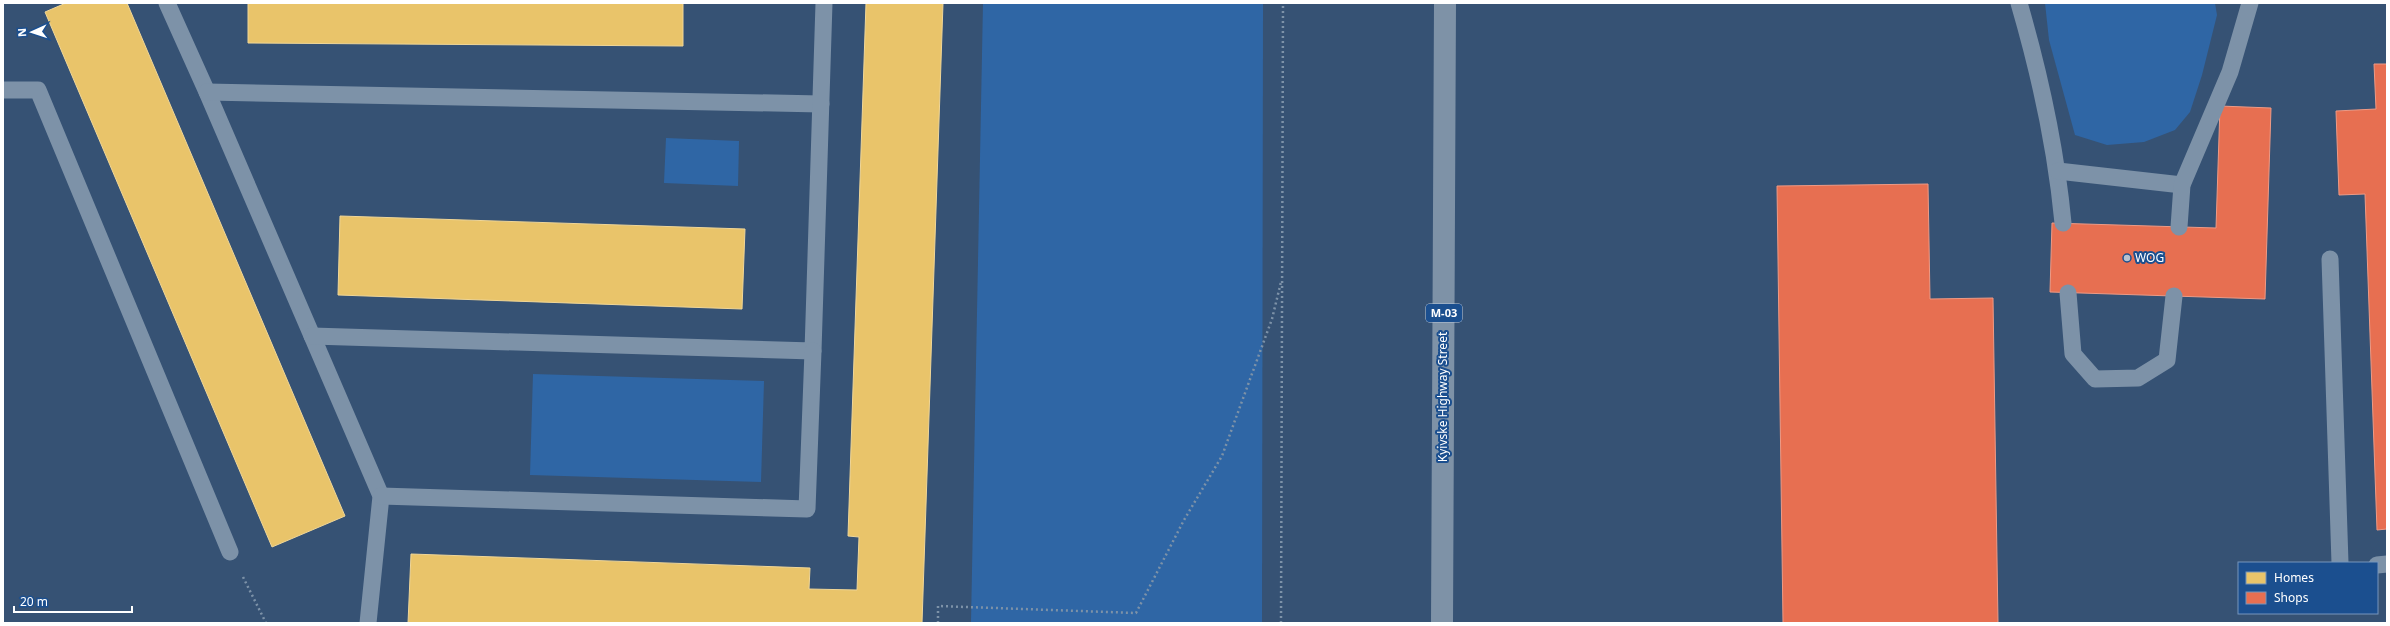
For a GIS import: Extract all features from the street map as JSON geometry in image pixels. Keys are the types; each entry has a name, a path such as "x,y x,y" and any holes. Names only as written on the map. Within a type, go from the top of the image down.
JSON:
{"highway":[{"name":"Kyivske Highway Street","path":"1442,623 1446,3"}],"lane":[{"path":"167,3 207,92 381,496 368,623"},
{"path":"381,496 807,508 824,3"},
{"path":"2019,3 2030,41 2058,171 2063,223"},
{"path":"2179,227 2182,185 2230,72 2250,3"},
{"path":"3,90 38,90 230,552"},
{"path":"207,92 821,104"},
{"path":"2058,171 2182,185"},
{"path":"2330,259 2340,562"},
{"path":"2068,293 2073,354 2095,379 2138,378 2167,360 2174,296"},
{"path":"312,336 813,351"}],"path":[{"path":"1281,623 1283,3"},
{"path":"938,623 938,606 1136,613 1184,520 1222,456 1272,319 1282,276"},
{"path":"230,552 266,623"}],"shaded area":[{"path":"983,3 1263,3 1262,623 971,623"},
{"path":"2045,3 2215,3 2217,15 2202,75 2190,112 2175,130 2144,142 2107,145 2075,135 2049,40"},
{"path":"666,138 739,141 738,186 664,183"},
{"path":"533,374 764,381 761,482 530,475"}],"building: Homes":[{"path":"66,3 127,3 345,516 272,547 45,12"},
{"path":"248,3 683,3 683,46 248,43"},
{"path":"866,3 943,3 922,623 408,623 411,554 810,568 809,589 857,590 859,537 848,536"},
{"path":"340,216 745,229 742,309 338,295"}],"building: Shops":[{"path":"2374,64 2387,64 2387,529 2377,530 2365,194 2339,195 2336,111 2376,109"},
{"path":"2220,106 2271,108 2265,299 2050,292 2052,223 2216,228"},
{"path":"1928,184 1930,299 1993,298 1998,623 1783,623 1777,186"}],"place":[{"name":"WOG","path":"2127,258"}]}
